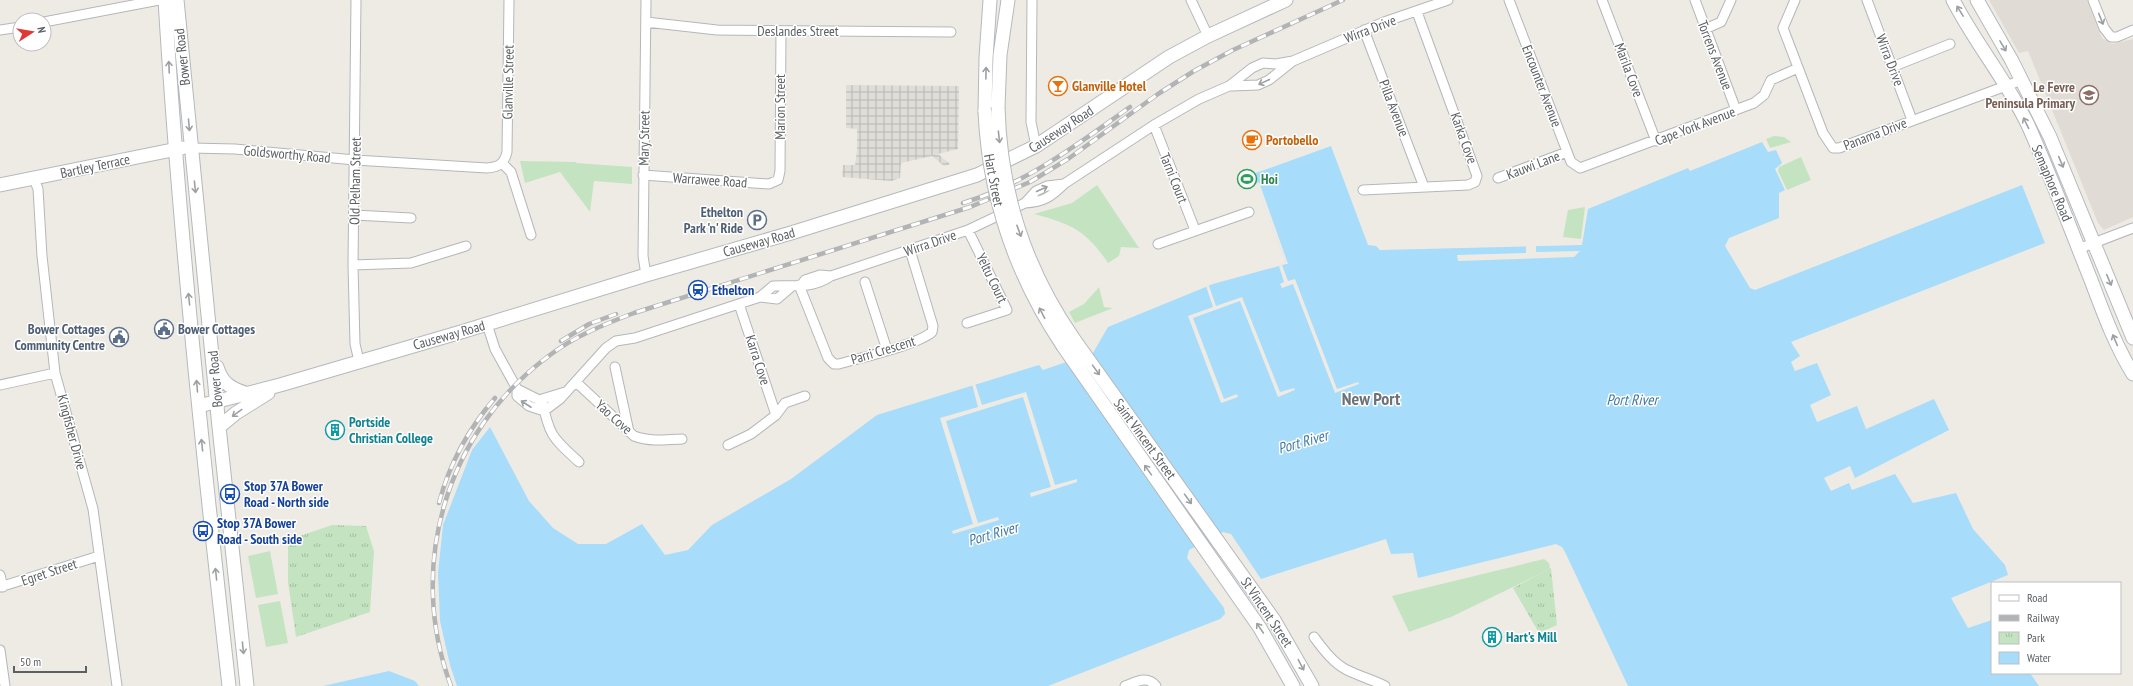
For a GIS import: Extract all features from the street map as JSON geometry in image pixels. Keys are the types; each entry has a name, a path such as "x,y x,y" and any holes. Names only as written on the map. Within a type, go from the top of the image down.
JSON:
{"main road":[{"name":"Bower Road","path":"165,0 174,149 199,406 229,686"},
{"name":"Bower Road","path":"177,0 212,348 218,427 247,686"},
{"name":"Hart Street","path":"990,0 986,58 992,110 1005,181 1016,222 1034,272 1059,317 1068,342"},
{"name":"Hart Street","path":"992,110 1008,0"},
{"name":"Semaphore Road","path":"1954,0 2007,85 2028,124 2064,210 2120,354 2133,374"},
{"name":"Semaphore Road","path":"1977,0 2022,80 2050,137 2133,338"},
{"name":"Causeway Road","path":"199,406 216,403 280,385 486,324 646,275 791,233 976,175 1036,146 1170,57 1208,36 1280,1"},
{"name":"Bartley Terrace","path":"0,185 174,149 191,148"},
{"name":"Saint Vincent Street","path":"1068,342 1217,540"},
{"name":"Saint Vincent Street","path":"1068,342 1202,548"},
{"path":"212,348 220,376 224,383 235,390 248,394"},
{"path":"218,427 236,413 280,385"},
{"name":"St Vincent Street","path":"1217,540 1282,633 1312,686"},
{"name":"St Vincent Street","path":"1202,548 1260,628 1294,686"}],"street":[{"path":"52,20 159,0"},
{"name":"Old Pelham Street","path":"356,0 353,265 355,344 360,361"},
{"name":"Glanville Street","path":"502,163 507,152 509,0"},
{"name":"Mary Street","path":"646,0 643,175 643,256 646,275"},
{"path":"1032,0 1032,122 1036,146"},
{"path":"1191,0 1208,36"},
{"name":"Wirra Drive","path":"1229,86 1258,85 1269,80 1293,61 1364,30 1448,0"},
{"name":"Encounter Avenue","path":"1509,0 1571,162 1580,168"},
{"name":"Marila Cove","path":"1602,0 1656,141"},
{"name":"Torrens Avenue","path":"1694,0 1736,110"},
{"path":"1705,29 1721,22 1731,0"},
{"name":"Panama Drive","path":"1795,0 1784,28 1823,133 1833,148 1839,148 2022,80"},
{"name":"Wirra Drive","path":"1867,0 1912,120"},
{"path":"2093,0 2104,28 2111,37 2117,37 2133,30"},
{"name":"Karka Cove","path":"1363,190 1468,186 1475,182 1477,176 1417,12"},
{"name":"Deslandes Street","path":"646,22 717,30 951,32"},
{"path":"0,30 12,28"},
{"name":"Pilla Avenue","path":"1364,30 1424,187"},
{"name":"Marion Street","path":"776,182 780,171 781,31"},
{"path":"1892,66 1950,44"},
{"name":"Wirra Drive","path":"760,297 777,299 805,280 820,275 831,276 968,230 1025,203 1036,191 1047,186 1064,184 1154,125 1199,100 1229,86 1258,65 1293,61"},
{"name":"Cape York Avenue","path":"1580,168 1656,141 1754,103 1764,95 1771,80 1798,68"},
{"name":"Tarni Court","path":"1154,125 1194,230"},
{"name":"Goldsworthy Road","path":"191,148 235,149 355,160 487,168 497,167 502,163"},
{"name":"Kauwi Lane","path":"1498,178 1567,152"},
{"path":"502,163 511,172 532,235"},
{"name":"Warrawee Road","path":"643,175 769,184 776,182"},
{"name":"Kingfisher Drive","path":"34,179 38,189 42,256 55,373 93,509 117,686"},
{"path":"1158,244 1194,230 1249,212"},
{"path":"354,215 411,218"},
{"path":"2078,249 2133,228"},
{"name":"Yeltu Court","path":"967,322 1007,310 968,230"},
{"path":"353,265 411,263 466,246"},
{"name":"Parri Crescent","path":"798,286 828,358 834,364 839,364 887,350 926,337 932,332 933,326 910,250"},
{"path":"865,282 887,350"},
{"name":"Wirra Drive","path":"544,411 550,408 594,363 606,348 616,341 635,338 760,297 773,286 798,286"},
{"name":"Karra Cove","path":"739,304 776,415"},
{"path":"486,324 498,356 517,389 517,396 528,406 544,411"},
{"path":"615,367 629,432"},
{"path":"0,385 55,373"},
{"name":"Yao Cove","path":"576,382 629,432 642,439 682,440"},
{"path":"517,389 542,400 546,422 554,438 579,462"},
{"name":"Wirra Drive","path":"542,400 565,392"},
{"path":"728,445 751,434 776,415 785,403 804,396"},
{"name":"Egret Street","path":"1,587 99,556"},
{"path":"0,576 1,587"},
{"path":"1314,637 1325,653 1347,670 1369,677 1385,686"},
{"path":"0,650 5,686"},
{"path":"1125,686 1144,679 1150,680 1156,686"}],"shaded area":[{"name":"Le Fevre Peninsula Primary","path":"1989,0 2087,0 2102,38 2112,44 2133,39 2133,217 2104,230 2098,223 2028,51 2019,53"},
{"path":"846,85 959,86 958,149 938,154 950,164 944,166 932,156 901,163 900,178 891,181 842,177 843,165 855,165 857,150 857,129 846,128"}],"green space":[{"path":"1774,136 1784,137 1791,142 1770,148 1766,139"},
{"path":"1801,157 1811,180 1787,190 1778,171 1779,167"},
{"path":"520,161 576,162 632,167 632,184 594,181 590,212 560,172 525,183"},
{"path":"1097,185 1139,248 1121,247 1119,256 1108,263 1092,243 1077,230 1058,221 1034,214 1072,203"},
{"path":"1585,207 1581,239 1563,237 1568,210"},
{"path":"1099,287 1104,307 1113,308 1075,323 1069,312 1084,304"},
{"path":"332,525 366,526 374,551 370,612 296,637 288,582 288,540"},
{"path":"270,551 278,594 256,598 248,556"},
{"path":"1544,559 1549,563 1550,569 1451,617 1409,632 1392,596"},
{"path":"1551,568 1557,625 1539,633 1513,588"},
{"path":"280,601 288,643 266,647 258,605"}],"water":[{"name":"Port River","path":"1762,142 1768,152 1776,150 1782,163 1775,169 1785,190 1779,193 1779,218 1729,238 1725,246 1750,288 1755,290 2022,185 2045,243 1791,342 1800,356 1791,362 1795,371 1817,363 1831,395 1810,405 1817,422 1857,406 1866,429 1934,399 1949,430 1855,478 1850,466 1824,478 1831,491 1849,483 1852,490 1895,474 1913,503 1956,493 1973,529 2005,565 2008,575 1951,598 1968,628 1991,620 1991,674 2031,674 2039,686 1628,686 1565,552 1562,547 1556,544 1418,578 1413,553 1391,554 1386,539 1261,579 1231,534 1223,532 1189,550 1187,558 1224,608 1225,614 1220,619 1048,686 457,686 450,665 440,621 438,573 443,525 472,450 490,427 529,501 553,528 578,544 606,544 642,524 665,555 688,550 712,525 791,479 877,415 1039,365 1043,370 1093,353 1108,327 1213,284 1286,264 1253,174 1331,146 1368,245 1376,246 1380,250 1582,245 1588,209 1688,168 1690,171"},
{"path":"389,671 415,681 419,686 323,686"}],"pier":[{"path":"1259,182 1288,264 1286,264 1256,183"},
{"path":"1526,244 1536,244 1536,252 1580,251 1574,257 1458,261 1457,255 1526,253"},
{"path":"1282,265 1288,281 1295,279 1337,389 1358,382 1359,384 1335,393 1293,284 1282,288 1280,284 1284,282 1279,266"},
{"path":"1206,286 1209,286 1216,306 1242,297 1280,392 1294,388 1295,390 1278,397 1240,301 1193,318 1224,399 1237,394 1238,397 1221,403 1188,316 1213,307"},
{"path":"975,383 982,405 1026,392 1055,485 1077,479 1077,482 1031,497 1030,493 1051,487 1023,397 946,421 978,523 998,517 999,520 953,534 952,531 973,524 940,418 978,407 972,384"}],"railway":[{"path":"451,686 438,640 433,594 435,549 445,504 461,461 484,422 514,386 550,355 580,336 634,313 970,207 1030,182 1068,159 1158,94 1194,71 1233,50 1343,0"},
{"path":"963,203 1008,185 1050,162 1130,107"},
{"path":"561,341 589,324 616,314"},
{"path":"439,503 448,475 468,434 495,398"}],"place":[{"name":"Glanville Hotel","path":"1058,86"},
{"name":"Le Fevre Peninsula Primary","path":"2089,95"},
{"name":"Portobello","path":"1252,140"},
{"name":"Hoi","path":"1247,179"},
{"name":"Ethelton Park 'n' Ride","path":"757,220"},
{"name":"Ethelton","path":"698,290"},
{"name":"Bower Cottages","path":"164,329"},
{"name":"Bower Cottages Community Centre","path":"119,337"},
{"name":"Portside Christian College","path":"335,430"},
{"name":"Stop 37A Bower Road - North side","path":"230,494"},
{"name":"Stop 37A Bower Road - South side","path":"203,531"},
{"name":"Hart's Mill","path":"1492,637"}],"district":[{"name":"New Port","path":"1371,399"}]}
